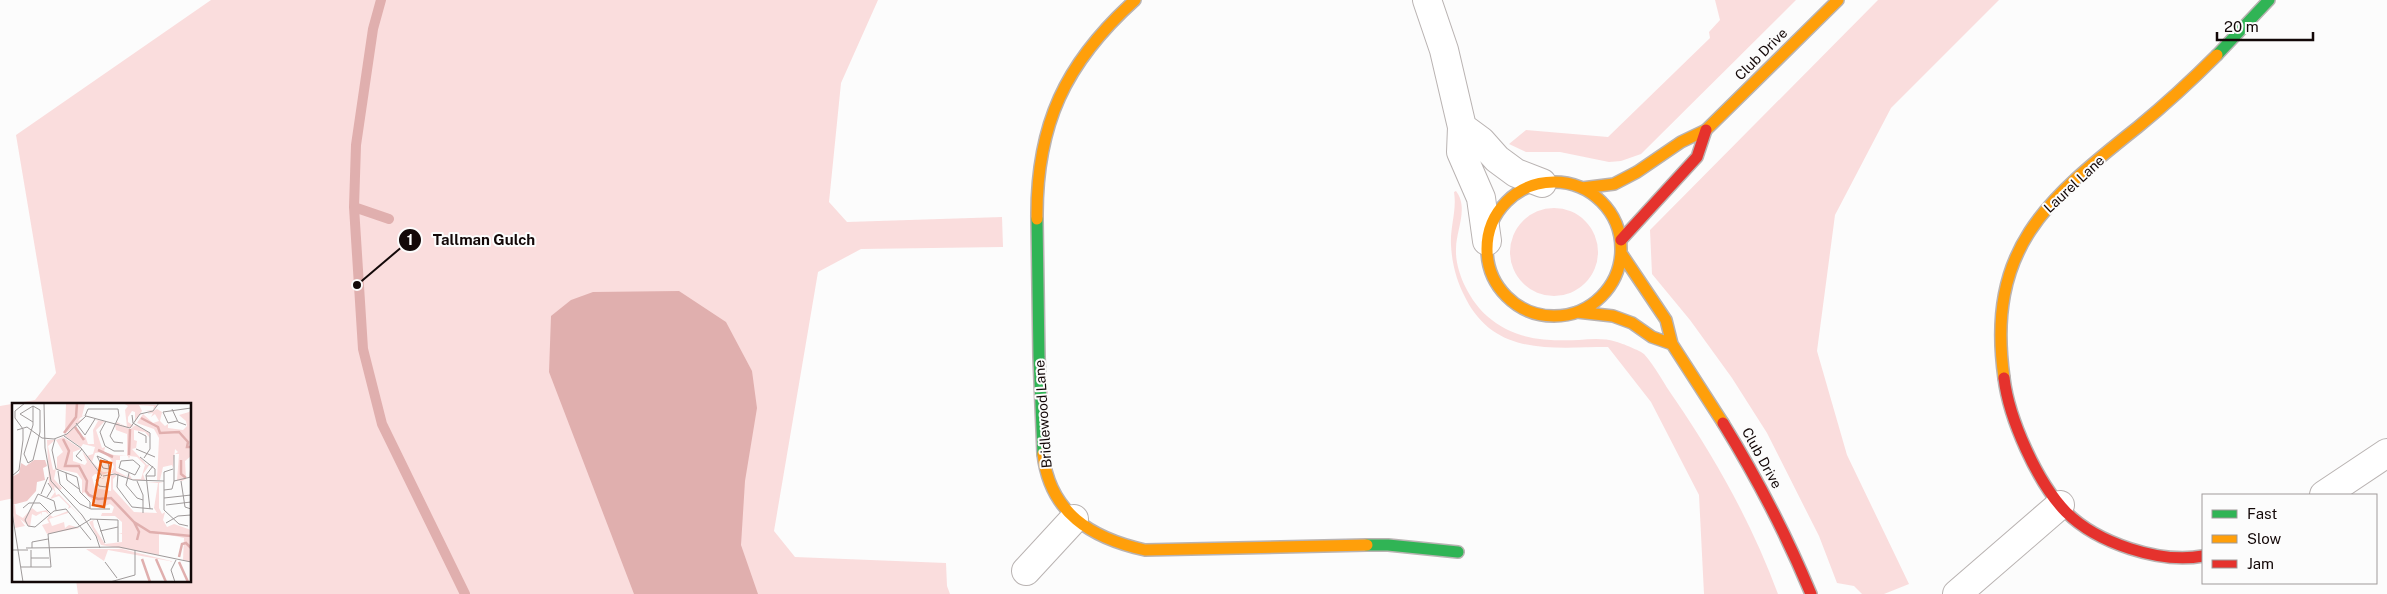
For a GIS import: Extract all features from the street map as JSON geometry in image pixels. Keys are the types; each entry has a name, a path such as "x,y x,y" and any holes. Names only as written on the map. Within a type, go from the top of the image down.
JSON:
{"street":[{"name":"Bridlewood Lane","path":"1135,0 1103,30 1072,71 1058,98 1047,128 1040,156 1037,190 1038,302 1044,466 1051,487 1074,519 1108,542 1145,550 1388,545 1458,552"},
{"path":"1427,0 1444,50 1462,127 1462,152 1481,198 1487,241 1487,256 1490,271 1497,285 1518,306 1532,313 1562,316 1589,307 1608,289 1619,266 1621,253 1621,240 1616,224 1608,209 1596,197 1582,188 1562,182 1542,183 1520,191 1505,203 1494,218 1487,241"},
{"name":"Club Drive","path":"1582,188 1614,184 1637,172 1681,142 1706,130 1838,0"},
{"name":"Laurel Lane","path":"2202,556 2172,560 2138,552 2071,516 2060,505 2026,453 2016,429 2004,390 2000,336 2003,305 2017,257 2031,228 2053,200 2191,81 2268,0"},
{"path":"1462,127 1481,141 1496,159 1516,173 1542,183"},
{"name":"Club Drive","path":"1621,240 1685,172 1696,157 1706,130"},
{"name":"Club Drive","path":"1621,253 1666,320 1672,344 1753,471 1790,544 1811,594"},
{"path":"1577,312 1613,316 1632,323 1652,337 1672,344"},
{"path":"2326,494 2387,453"},
{"path":"1957,594 2060,505"},
{"path":"1026,571 1074,519"}],"shaded area":[{"path":"211,0 878,0 841,83 829,202 847,222 1002,217 1003,247 861,249 818,272 774,531 795,557 946,563 947,586 950,594 78,594 76,582 191,582 191,403 18,403 35,400 56,373 16,135"},
{"path":"1715,0 1796,0 1641,154 1621,161 1609,162 1560,152 1526,152 1509,144 1526,130 1608,137 1710,38 1709,32 1720,20"},
{"path":"1878,0 1999,0 1891,108 1835,215 1817,351 1847,455 1909,584 1884,594 1862,594 1854,586 1837,583 1819,536 1767,433 1732,378 1690,320 1652,274 1650,230"},
{"path":"1456,191 1460,198 1462,212 1456,258 1465,286 1481,310 1497,324 1508,330 1530,337 1554,340 1607,340 1617,342 1644,354 1719,468 1757,542 1778,594 1704,594 1699,495 1651,402 1608,347 1567,348 1528,345 1510,340 1493,331 1478,318 1463,293 1452,259 1451,238 1455,205 1454,192"},
{"path":"1554,208 1571,211 1579,215 1591,227 1595,235 1598,252 1595,269 1591,277 1579,289 1571,293 1554,296 1537,293 1529,289 1517,277 1513,269 1510,252 1513,235 1517,227 1529,215 1537,211"},
{"path":"679,291 726,322 752,371 757,408 745,481 741,545 758,594 634,594 549,372 551,316 571,300 593,292"},
{"path":"12,404 12,498 0,501 0,406"}],"waterway":[{"path":"381,0 373,29 356,145 354,207 363,349 382,424 465,594"},
{"path":"354,207 389,219"}],"traffic: fast":[{"path":"2217,55 2269,0"},
{"path":"1037,219 1039,357 1043,454"},
{"path":"1367,545 1388,545 1458,552"}],"traffic: slow":[{"path":"1037,219 1038,185 1042,154 1049,125 1059,98 1073,72 1090,48 1135,0"},
{"path":"1582,188 1614,184 1637,172 1681,142 1706,130 1838,0"},
{"path":"2004,378 2001,333 2004,295 2014,261 2030,232 2050,204 2076,179 2159,110 2217,55"},
{"path":"1554,182 1580,187 1591,193 1601,202 1610,212 1616,223 1621,249 1616,275 1610,286 1601,296 1591,305 1580,311 1554,316 1528,311 1517,305 1507,296 1498,286 1492,275 1487,249 1492,223 1498,212 1507,202 1517,193 1528,187 1554,182"},
{"path":"1621,253 1666,320 1672,344 1723,423"},
{"path":"1577,312 1613,316 1632,323 1652,337 1672,344"},
{"path":"1043,454 1047,475 1054,492 1064,507 1076,520 1091,530 1125,545 1145,550 1367,545"}],"traffic: jam":[{"path":"1621,240 1697,157 1706,130"},
{"path":"2004,378 2012,412 2026,449 2045,484 2066,512 2094,533 2130,549 2168,557 2202,556"},
{"path":"1723,423 1748,464 1811,594"}],"place":[{"name":"Tallman Gulch","path":"357,285"}]}
